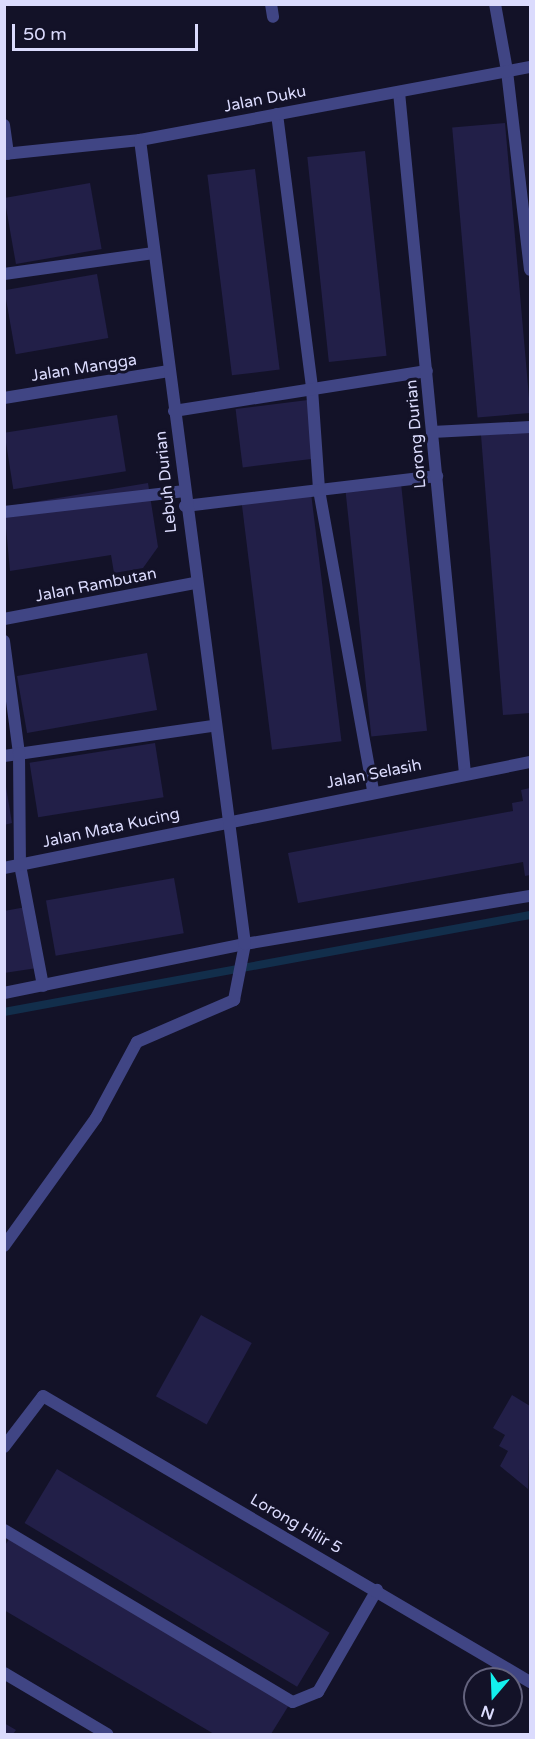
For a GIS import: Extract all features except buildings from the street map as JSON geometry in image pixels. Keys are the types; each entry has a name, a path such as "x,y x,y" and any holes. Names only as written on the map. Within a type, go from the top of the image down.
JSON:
{"street":[{"path":"495,4 507,71 531,270"},
{"name":"Jalan Duku","path":"6,154 140,140 531,67"},
{"name":"Lorong Durian","path":"399,92 465,774"},
{"path":"276,114 312,389 319,490 373,789"},
{"path":"4,125 6,154"},
{"name":"Lebuh Durian","path":"4,1246 96,1118 137,1042 204,1017 234,999 240,984 245,944 225,820 140,140"},
{"path":"4,274 154,253"},
{"name":"Jalan Mangga","path":"4,398 169,371"},
{"path":"174,411 426,371"},
{"path":"432,432 531,427"},
{"path":"185,506 437,476"},
{"path":"4,512 185,491"},
{"name":"Jalan Rambutan","path":"4,620 195,583"},
{"path":"4,641 19,753 20,865 43,986"},
{"path":"4,756 213,726"},
{"name":"Jalan Selasih","path":"225,820 373,789 531,762"},
{"name":"Jalan Mata Kucing","path":"4,868 225,820"},
{"path":"4,993 245,944 531,896"},
{"name":"Lorong Hilir 5","path":"4,1448 43,1396 531,1682"},
{"path":"4,1530 293,1702 318,1692 377,1590"},
{"path":"4,1673 90,1730 107,1734"}],"waterway":[{"path":"4,1012 530,915"}]}
